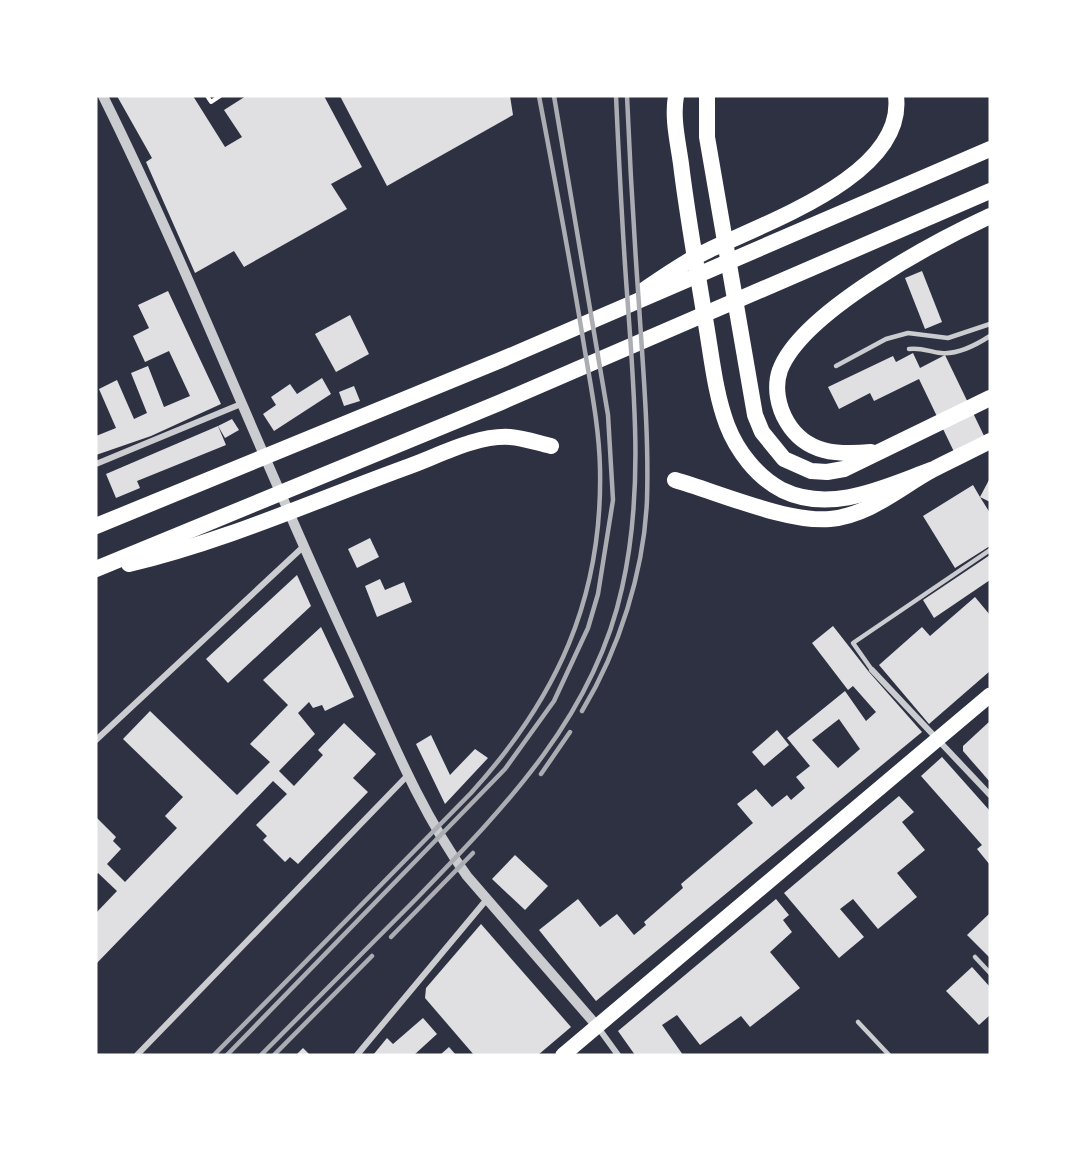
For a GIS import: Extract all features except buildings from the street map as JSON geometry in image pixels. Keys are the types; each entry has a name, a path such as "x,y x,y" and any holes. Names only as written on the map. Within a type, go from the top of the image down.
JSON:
{"highway":[{"path":"676,96 675,121 689,223 714,370 726,424 737,446 767,481 784,491 808,498 832,500 855,497 931,470"},
{"path":"707,96 707,137 742,352 755,415 762,432 784,459 811,471 827,472 844,469 990,398"},
{"path":"614,311 701,254 828,193 852,178 881,148 891,126 896,96"},
{"path":"96,526 614,311 990,149"},
{"path":"96,570 499,403 990,191"},
{"path":"881,451 830,453 816,449 803,439 790,428 781,413 777,386 779,371 797,342 811,326 845,301 895,268 990,216"},
{"path":"96,570 177,553 260,525 353,487 482,440 510,437 551,446"},
{"path":"675,480 784,513 808,519 829,519 848,516 881,502 931,470 990,441"}],"main road":[{"path":"563,1055 990,695"}],"street":[{"path":"103,96 200,305 303,547 409,775 449,852 597,1026 618,1055"},
{"path":"96,464 241,404"},
{"path":"96,740 303,547"},
{"path":"872,670 923,725 939,738 990,795"},
{"path":"137,1055 409,775"},
{"path":"357,1055 488,898"}],"lane":[{"path":"836,366 886,339 908,333 948,338 990,324"},
{"path":"909,349 916,348 940,353 958,352 990,336"},
{"path":"872,670 853,643 990,550"},
{"path":"975,957 990,973"},
{"path":"858,1022 889,1055"}],"path":[{"path":"207,96 211,102 220,96"}],"railway":[{"path":"214,1055 471,793 501,757 528,720 550,683 569,644 583,603 593,560 599,515 598,434 577,303 539,96"},
{"path":"227,1055 505,769 554,701 588,628 598,594 613,500 608,415 554,96"},
{"path":"261,1055 412,903 510,797 540,760 567,721 590,679 609,635 629,552 635,478 634,404 616,96"},
{"path":"582,711 607,662 627,609 641,554 647,500 645,402 627,96"},
{"path":"541,774 570,732"},
{"path":"391,937 473,853"},
{"path":"274,1055 372,956"}]}
